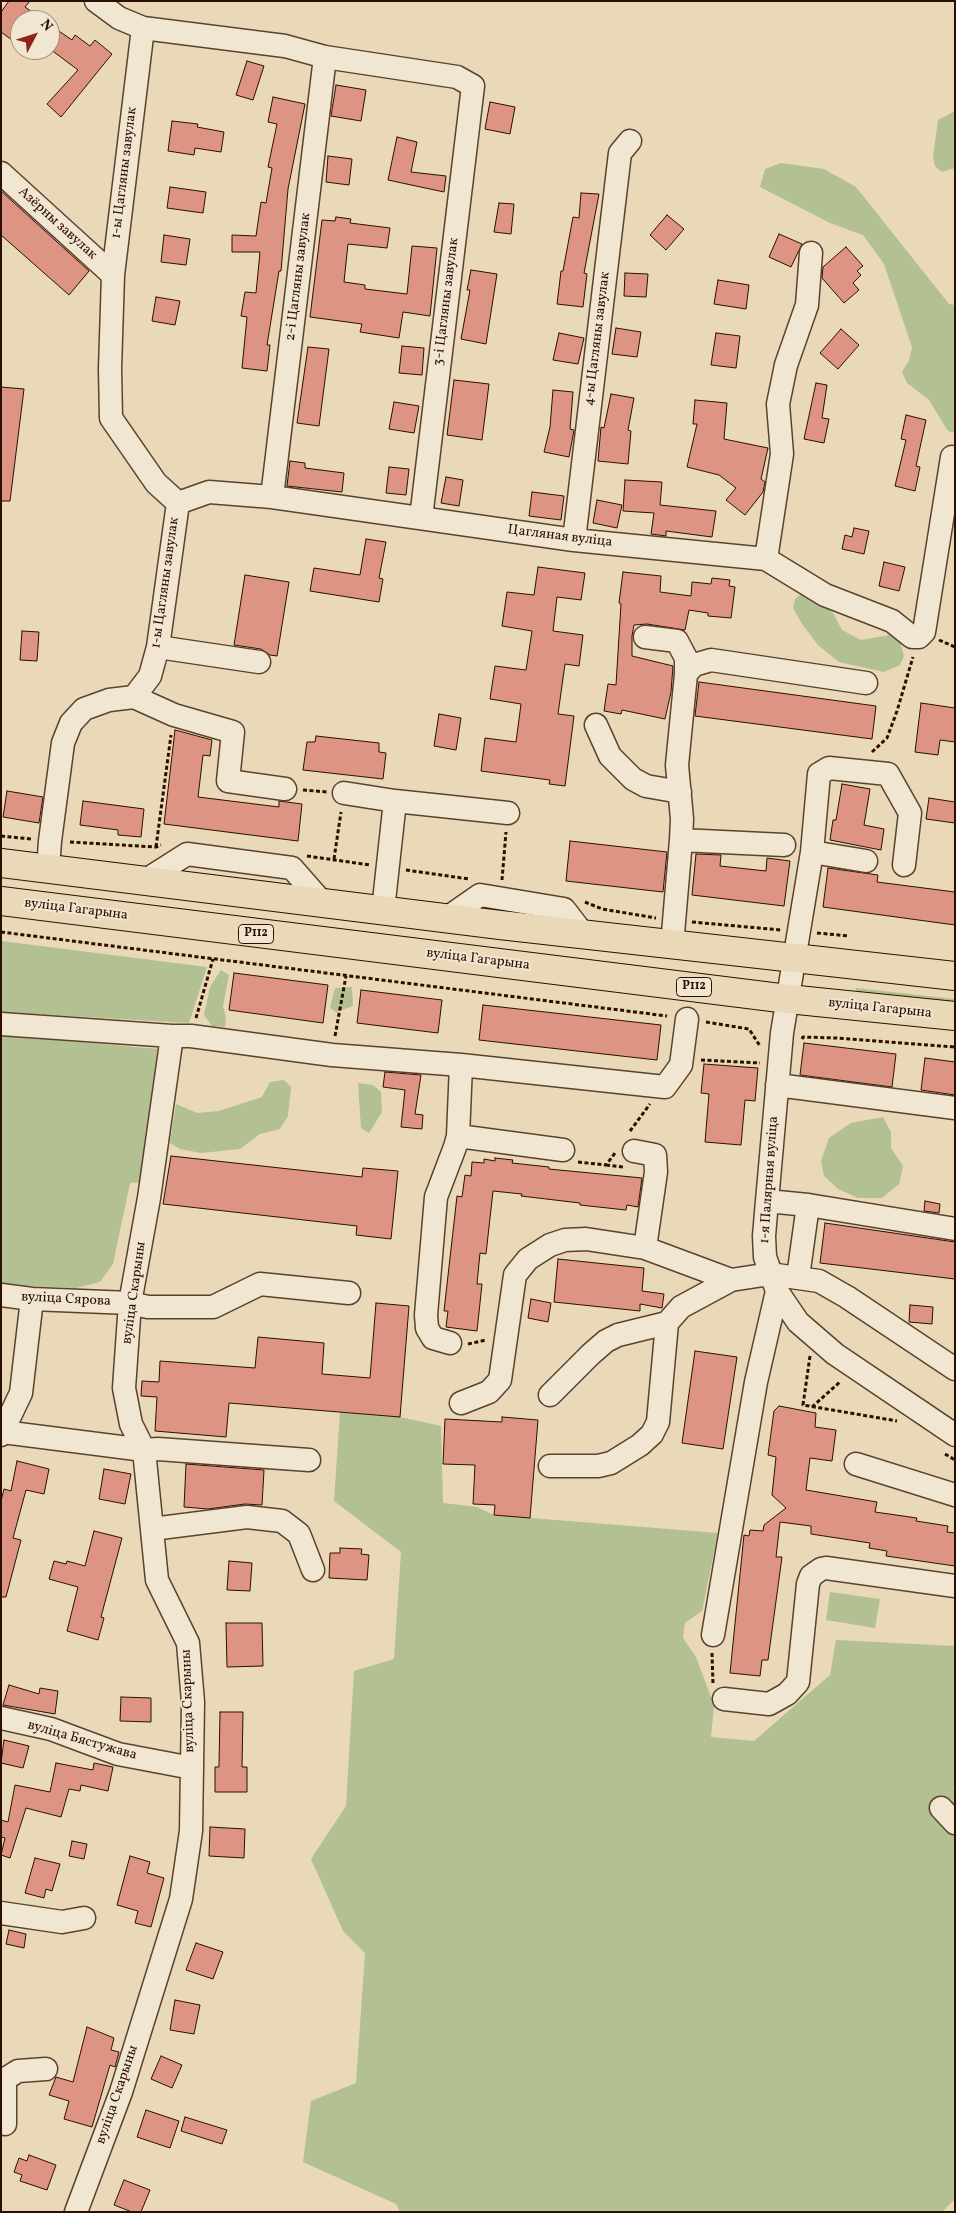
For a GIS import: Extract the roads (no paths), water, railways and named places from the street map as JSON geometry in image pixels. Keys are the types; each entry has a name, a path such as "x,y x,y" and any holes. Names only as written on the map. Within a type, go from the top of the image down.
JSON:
{"main road":[{"path":"1,863 584,935 673,933 795,958 955,976"},
{"path":"268,935 272,897"},
{"name":"вуліца Гагарына","path":"1,901 788,999 955,1016"}],"street":[{"path":"96,1 119,18 143,28 285,46 325,57"},
{"name":"1-ы Цагляны завулак","path":"134,697 150,676 158,647 178,503 156,483 111,418 110,368 113,275 143,28"},
{"name":"3-і Цагляны завулак","path":"325,57 457,76 473,86 421,518"},
{"name":"2-і Цагляны завулак","path":"272,496 325,57"},
{"name":"4-ы Цагляны завулак","path":"574,540 620,153 630,141"},
{"name":"Азёрны завулак","path":"1,173 113,275"},
{"path":"766,559 782,454 778,404 786,365 807,306 811,253"},
{"name":"Цагляная вуліца","path":"178,503 209,492 272,496 574,540 766,559 825,595 892,621 912,637 922,634 952,457"},
{"path":"646,638 677,640 686,658 677,765 682,819 673,933"},
{"path":"158,647 259,662"},
{"path":"686,674 694,665 711,660 866,683"},
{"path":"48,869 63,743 71,723 84,708 109,700 134,697 174,714 233,732 228,781 285,789"},
{"path":"596,725 610,756 633,779 646,786 680,792"},
{"name":"1-я Палярная вуліца","path":"904,865 910,814 888,774 843,768 829,768 820,774 812,852 782,1033 767,1201 765,1257 773,1282 798,1322 835,1354 955,1435"},
{"path":"344,793 395,801 508,813"},
{"path":"383,910 395,801"},
{"path":"681,840 784,845"},
{"path":"812,852 866,861"},
{"path":"146,880 187,854 292,868 321,902"},
{"path":"1,1024 182,1036 332,1055 461,1065 665,1088 681,1065 687,1019"},
{"name":"вуліца Скарыны","path":"76,2212 122,2092 181,1898 191,1831 192,1702 188,1643 157,1580 144,1450 131,1424 124,1388 130,1303 182,1036"},
{"path":"450,1343 433,1338 427,1328 426,1315 436,1197 456,1147 458,1136 461,1065"},
{"path":"777,1085 955,1108"},
{"path":"458,1136 564,1150"},
{"path":"633,1141 655,1155 656,1172 645,1248"},
{"path":"767,1201 808,1205 955,1230"},
{"path":"798,1277 808,1205"},
{"path":"461,1403 480,1396 496,1386 500,1380 515,1275 520,1267 538,1252 565,1240 586,1239 645,1248 731,1280 773,1282 798,1277 818,1281 847,1297 955,1369"},
{"path":"550,1395 606,1341 618,1335 666,1323 681,1307 731,1280"},
{"path":"712,1635 773,1282"},
{"name":"вуліца Сярова","path":"1,1295 32,1300 130,1303 148,1307 213,1307 260,1284 349,1293"},
{"path":"32,1300 21,1393 2,1434 144,1450 158,1449 309,1460"},
{"path":"550,1466 598,1466 611,1463 640,1445 652,1434 658,1422 666,1323"},
{"path":"856,1464 955,1495"},
{"path":"152,1529 247,1517 282,1521 299,1534 313,1570"},
{"path":"724,1699 769,1704 787,1694 798,1682 808,1584 811,1576 821,1569 826,1568 955,1586"},
{"name":"вуліца Бястужава","path":"1,1718 51,1729 118,1754 192,1768"},
{"path":"1,1913 62,1922 84,1918"},
{"path":"5,2124 3,2079 18,2071 46,2070"}]}
